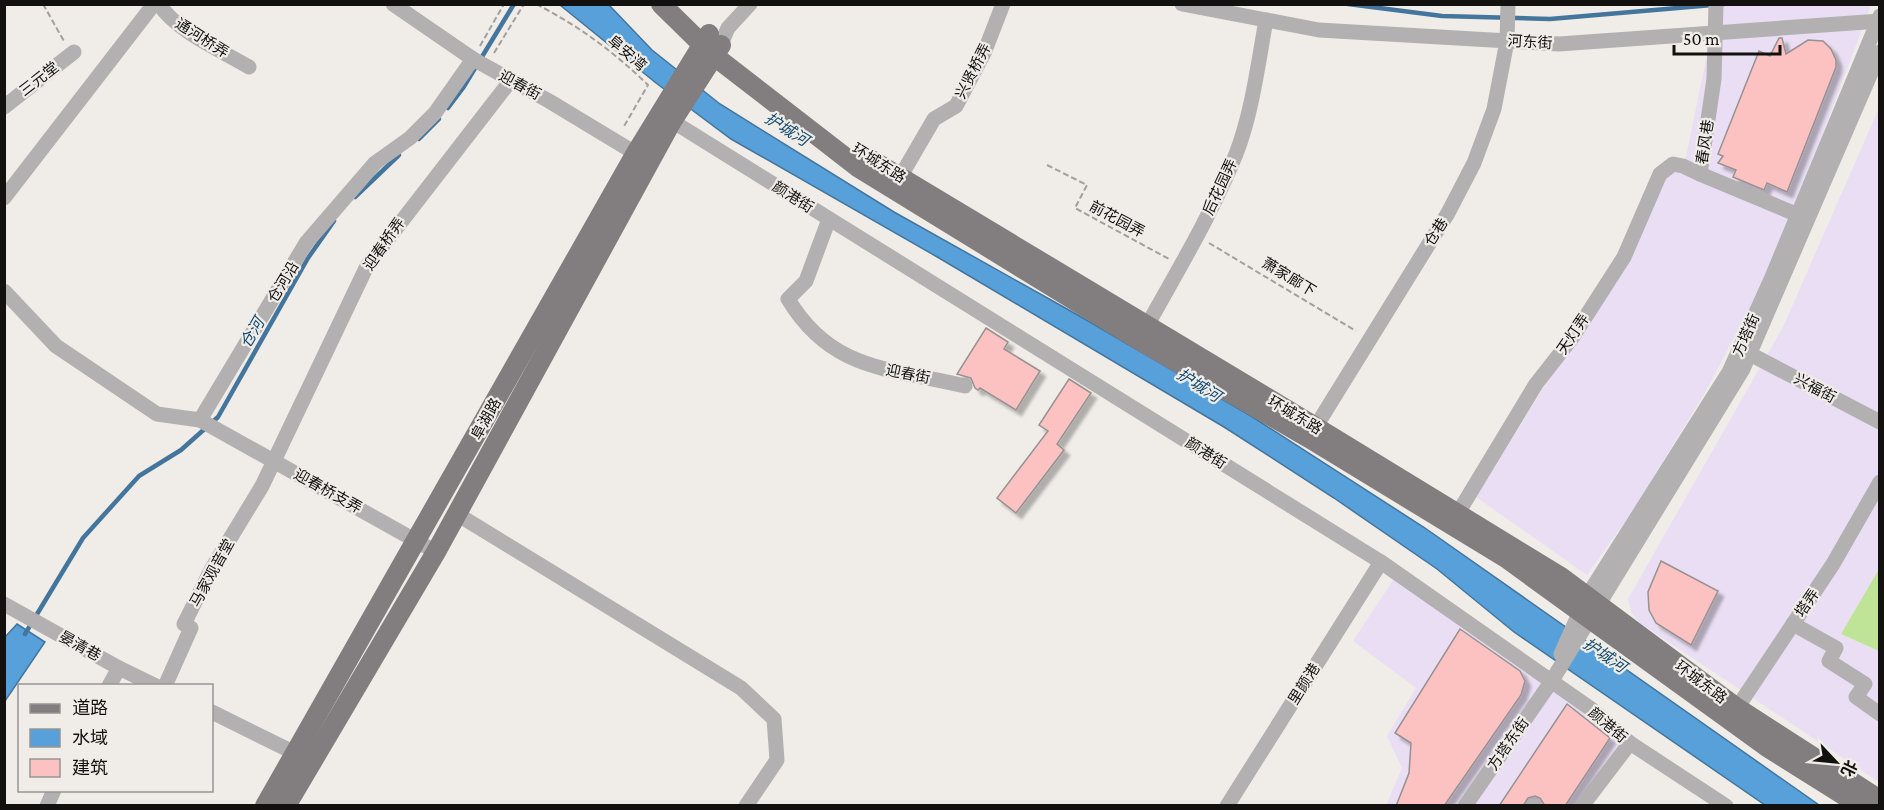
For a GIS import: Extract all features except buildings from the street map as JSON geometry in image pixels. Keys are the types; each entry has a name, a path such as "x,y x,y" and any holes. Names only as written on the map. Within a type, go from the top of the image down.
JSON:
{"main road":[{"path":"661,4 714,41"},
{"path":"677,4 714,41"},
{"name":"阜湖路","path":"286,806 303,757 417,541 673,110 695,69 714,41"},
{"name":"环城东路","path":"714,41 859,168 897,183 1454,520 1506,558 1589,608 1733,714 1880,800"},
{"name":"阜湖路","path":"266,806 303,757 436,552 643,158"},
{"name":"环城东路","path":"1733,714 1767,747 1861,806"}],"street":[{"path":"4,198 154,4"},
{"name":"通河桥弄","path":"159,4 166,16 249,68"},
{"name":"迎春街","path":"393,4 485,66 643,158"},
{"path":"714,41 750,4"},
{"name":"兴贤桥弄","path":"897,183 934,119 956,106 984,52 1003,4"},
{"name":"河东街","path":"1182,4 1319,30 1559,44 1879,19"},
{"name":"仓巷","path":"1311,432 1448,213 1474,163 1494,109 1507,41 1508,4"},
{"name":"春风巷","path":"1716,4 1714,79 1700,174 1798,215"},
{"name":"方塔街","path":"1574,635 1729,372 1798,215 1879,19"},
{"name":"后花园弄","path":"1142,333 1196,236 1236,153 1253,91 1266,20"},
{"name":"三元堂","path":"4,106 74,52"},
{"name":"方塔街","path":"1589,608 1683,469 1750,354 1880,52"},
{"name":"仓河沿","path":"200,420 306,243 375,163 410,138 485,66"},
{"name":"迎春桥弄","path":"274,461 367,266 511,80"},
{"name":"颜港街","path":"673,110 829,219 1381,562 1594,711 1630,743 1726,806"},
{"name":"天灯弄","path":"1454,520 1536,384 1572,338 1624,257 1660,174 1673,164 1700,174"},
{"name":"迎春街","path":"829,219 806,281 788,299 800,320 832,350 860,363 965,387"},
{"path":"4,291 56,346 157,414 200,420"},
{"name":"兴福街","path":"1750,354 1880,422"},
{"name":"迎春桥支弄","path":"200,420 436,552"},
{"name":"马家观音堂","path":"166,684 191,628 184,624 211,570 249,510 274,461"},
{"name":"塔弄","path":"1733,714 1833,564 1880,482"},
{"path":"457,514 741,688 774,719 777,760 746,806"},
{"name":"里颜港","path":"1227,806 1381,562"},
{"name":"晏清巷","path":"4,604 152,684"},
{"path":"1793,624 1836,648 1829,661 1865,684 1856,697 1880,714"},
{"name":"方塔东街","path":"1465,806 1551,682 1574,635"},
{"path":"111,684 119,668"},
{"path":"213,712 303,757"},
{"path":"1582,806 1630,743"},
{"path":"47,806 53,792"}],"path":[{"path":"485,66 504,4"},
{"path":"485,66 524,4"},
{"name":"阜安湾","path":"536,4 599,41 648,85 615,140"},
{"name":"前花园弄","path":"1047,165 1087,184 1075,208 1180,265"},
{"name":"萧家廊下","path":"1196,236 1369,339"}],"shaded area":[{"path":"1714,5 1871,5 1774,264 1704,394 1634,509 1587,575 1476,497 1573,340 1664,162 1683,171 1710,40"},
{"path":"1879,108 1879,569 1841,634 1879,651 1879,782 1640,623 1631,612 1628,599 1783,327"},
{"path":"1397,574 1636,738 1588,805 1386,805 1402,768 1387,736 1416,688 1353,641"}],"green space":[{"path":"1879,569 1879,651 1841,634"}],"water":[{"name":"护城河","path":"560,5 609,5 652,50 720,104 894,212 1251,416 1425,528 1819,805 1765,805 1514,632 1437,569 1334,498 1224,427 939,258 731,139 656,83"},
{"path":"17,624 45,642 5,701 5,637"}],"waterway":[{"name":"仓河","path":"448,108 463,88 514,4"},
{"path":"1348,4 1442,16 1550,19 1724,4"},
{"name":"仓河","path":"419,139 439,119"},
{"name":"仓河","path":"355,197 399,155"},
{"name":"仓河","path":"25,634 83,538 139,476 181,450 218,417 308,258 334,221"}]}
